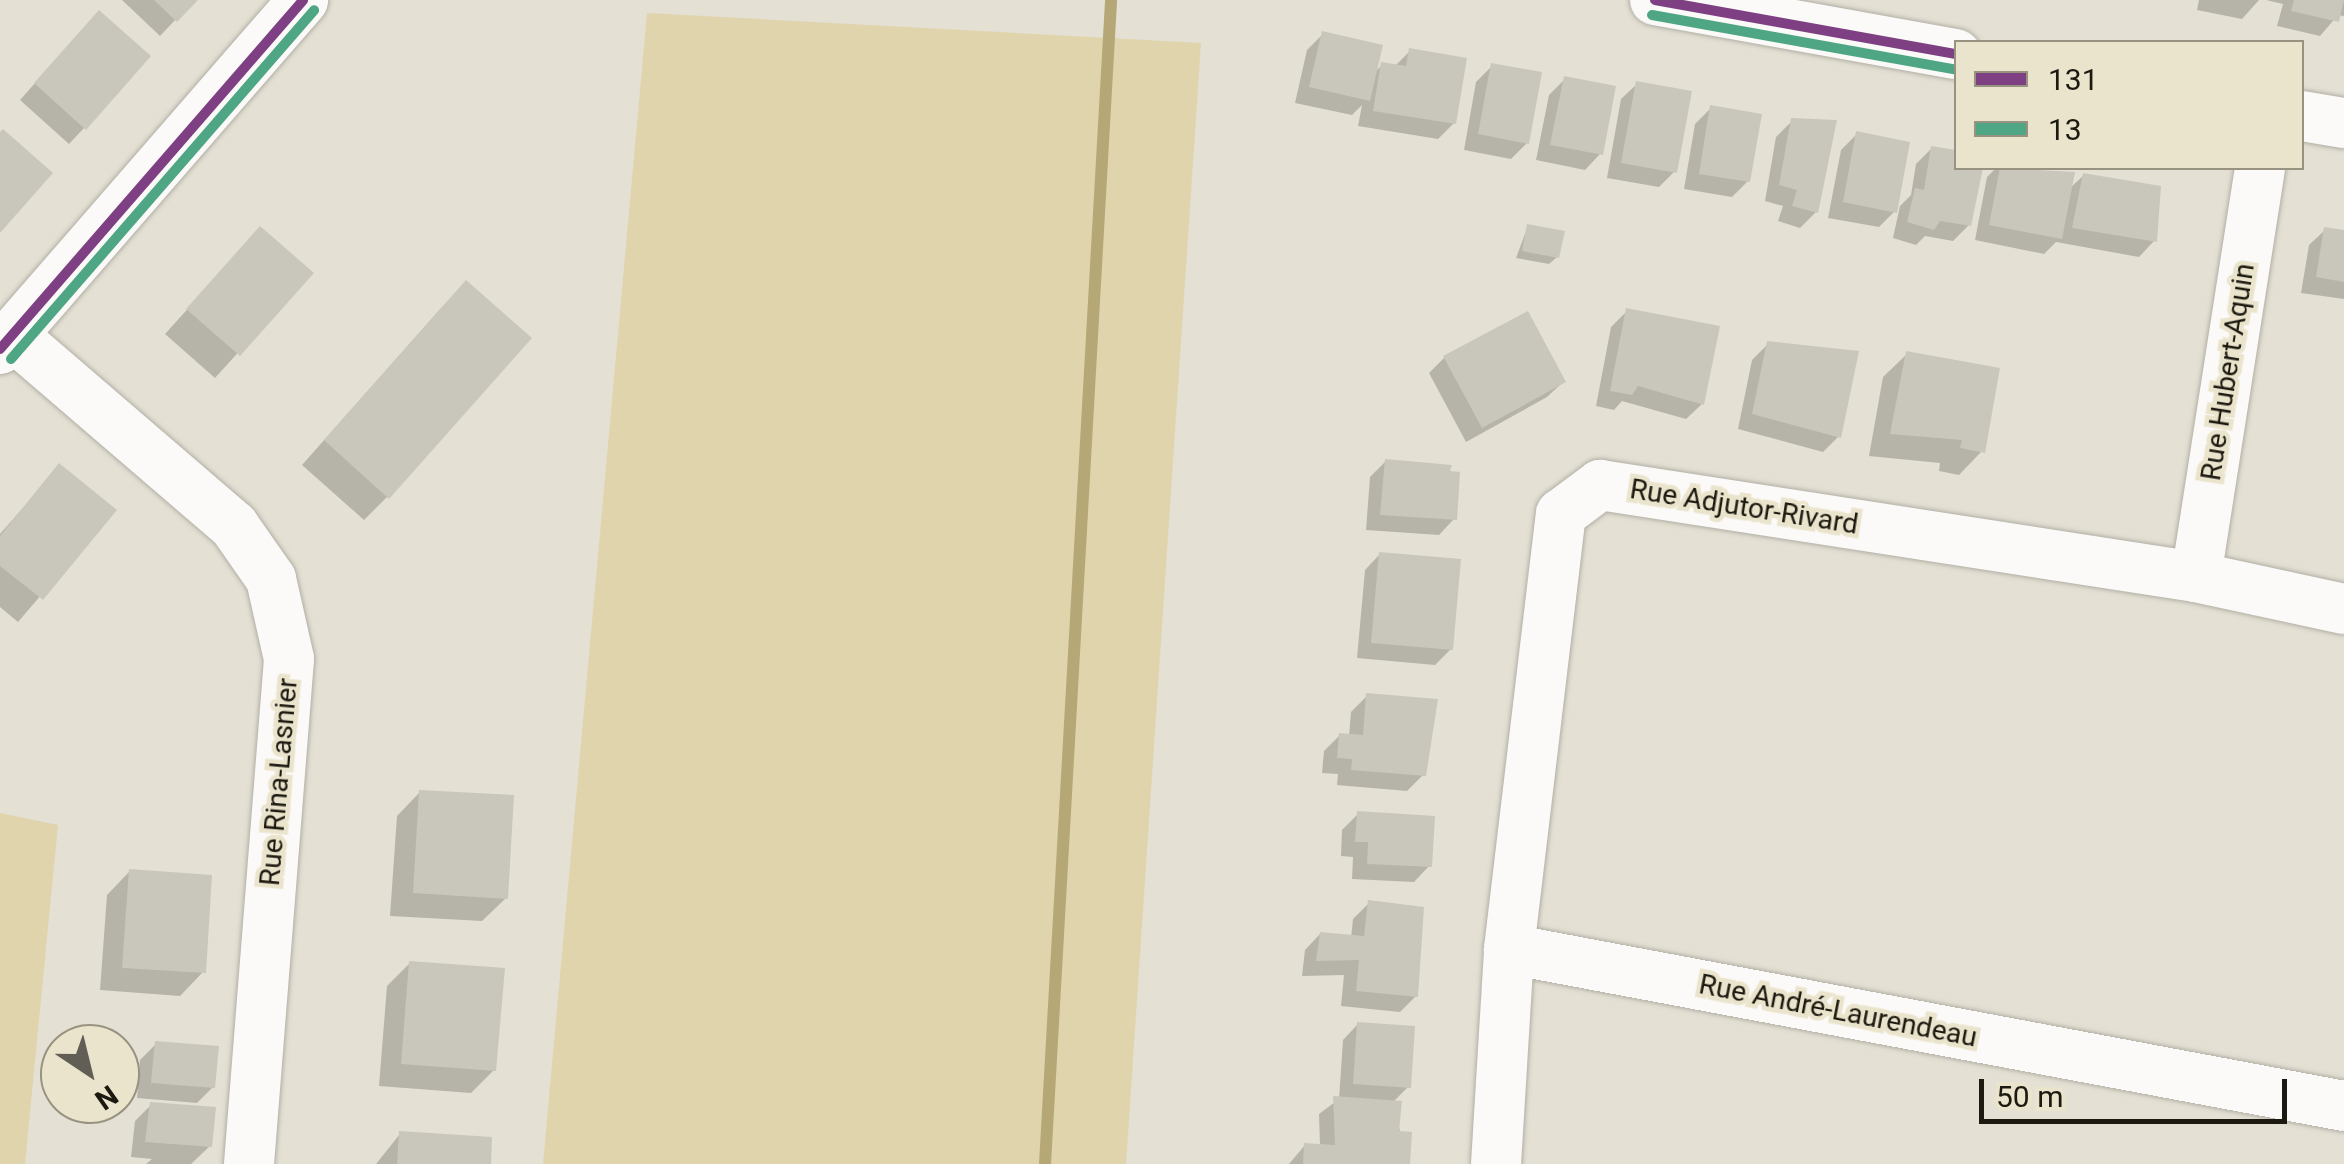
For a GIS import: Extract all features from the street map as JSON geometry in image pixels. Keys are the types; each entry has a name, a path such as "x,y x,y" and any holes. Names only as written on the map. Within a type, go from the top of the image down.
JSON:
{"street":[{"path":"6,342 303,0"},
{"path":"1655,0 1954,54"},
{"path":"2304,116 2344,123"},
{"name":"Rue Hubert-Aquin","path":"2196,577 2260,170"},
{"name":"Rue Rina-Lasnier","path":"6,342 234,526 271,579 289,660 249,1164"},
{"name":"Rue Adjutor-Rivard","path":"1496,1164 1509,950 1561,514 1600,485 2196,577 2344,609"},
{"name":"Rue André-Laurendeau","path":"1509,950 2344,1106"}],"shaded area":[{"path":"647,13 1201,43 1126,1164 543,1164"},
{"path":"0,813 58,825 25,1164 0,1164"}],"building":[{"path":"154,0 198,0 177,22"},
{"path":"2294,0 2344,0 2339,22 2291,11"},
{"path":"99,10 151,56 86,130 34,83"},
{"path":"1322,31 1383,45 1370,101 1309,87"},
{"path":"1409,48 1467,58 1456,124 1373,111 1381,62 1406,66"},
{"path":"1491,63 1542,72 1529,144 1478,134"},
{"path":"1564,76 1616,86 1603,155 1550,145"},
{"path":"1636,81 1692,91 1677,173 1621,163"},
{"path":"1710,105 1762,114 1750,182 1699,174"},
{"path":"1791,118 1837,120 1818,213 1792,206 1797,190 1779,185"},
{"path":"3,129 53,173 0,233 0,132"},
{"path":"1856,131 1910,142 1897,213 1843,202"},
{"path":"1931,146 1954,150 1954,170 1983,170 1971,226 1940,221 1934,230 1907,222 1915,188 1924,190"},
{"path":"2000,170 2075,172 2062,239 1989,225"},
{"path":"2083,173 2161,186 2157,242 2072,228"},
{"path":"1527,224 1565,231 1559,258 1522,251"},
{"path":"260,226 314,273 240,356 186,309"},
{"path":"2324,227 2344,230 2344,282 2316,277"},
{"path":"466,280 532,338 389,499 324,440"},
{"path":"1626,308 1720,326 1704,405 1638,386 1632,395 1610,391"},
{"path":"1528,311 1566,382 1482,428 1443,356"},
{"path":"1767,341 1859,351 1841,438 1752,414"},
{"path":"1906,351 2000,368 1985,453 1960,448 1962,440 1890,434"},
{"path":"1385,459 1452,465 1450,471 1460,472 1457,520 1380,515"},
{"path":"59,463 117,510 43,600 0,566 0,536"},
{"path":"1379,552 1461,559 1453,650 1371,643"},
{"path":"1366,693 1438,699 1426,776 1351,770 1352,759 1337,758 1339,733 1363,735"},
{"path":"419,790 514,795 508,899 413,893"},
{"path":"1357,811 1435,816 1432,867 1367,864 1368,842 1355,842"},
{"path":"129,869 212,875 206,973 122,968"},
{"path":"1368,900 1424,907 1418,997 1356,991 1359,960 1316,961 1320,932 1364,936"},
{"path":"409,961 505,968 496,1071 401,1064"},
{"path":"1357,1022 1415,1026 1411,1088 1353,1084"},
{"path":"155,1041 219,1046 215,1088 151,1083"},
{"path":"1333,1096 1402,1101 1399,1131 1412,1132 1410,1164 1303,1164 1304,1143 1335,1145"},
{"path":"150,1102 216,1107 212,1147 145,1142"},
{"path":"399,1131 492,1137 491,1164 397,1164"}],"waterway":[{"path":"1045,1164 1111,0"}],"transit line":[{"name":"131","path":"0,349 303,0"},
{"name":"131","path":"1655,0 1954,54"},
{"name":"13","path":"11,359 314,10"},
{"name":"13","path":"1652,15 1953,69"}]}
